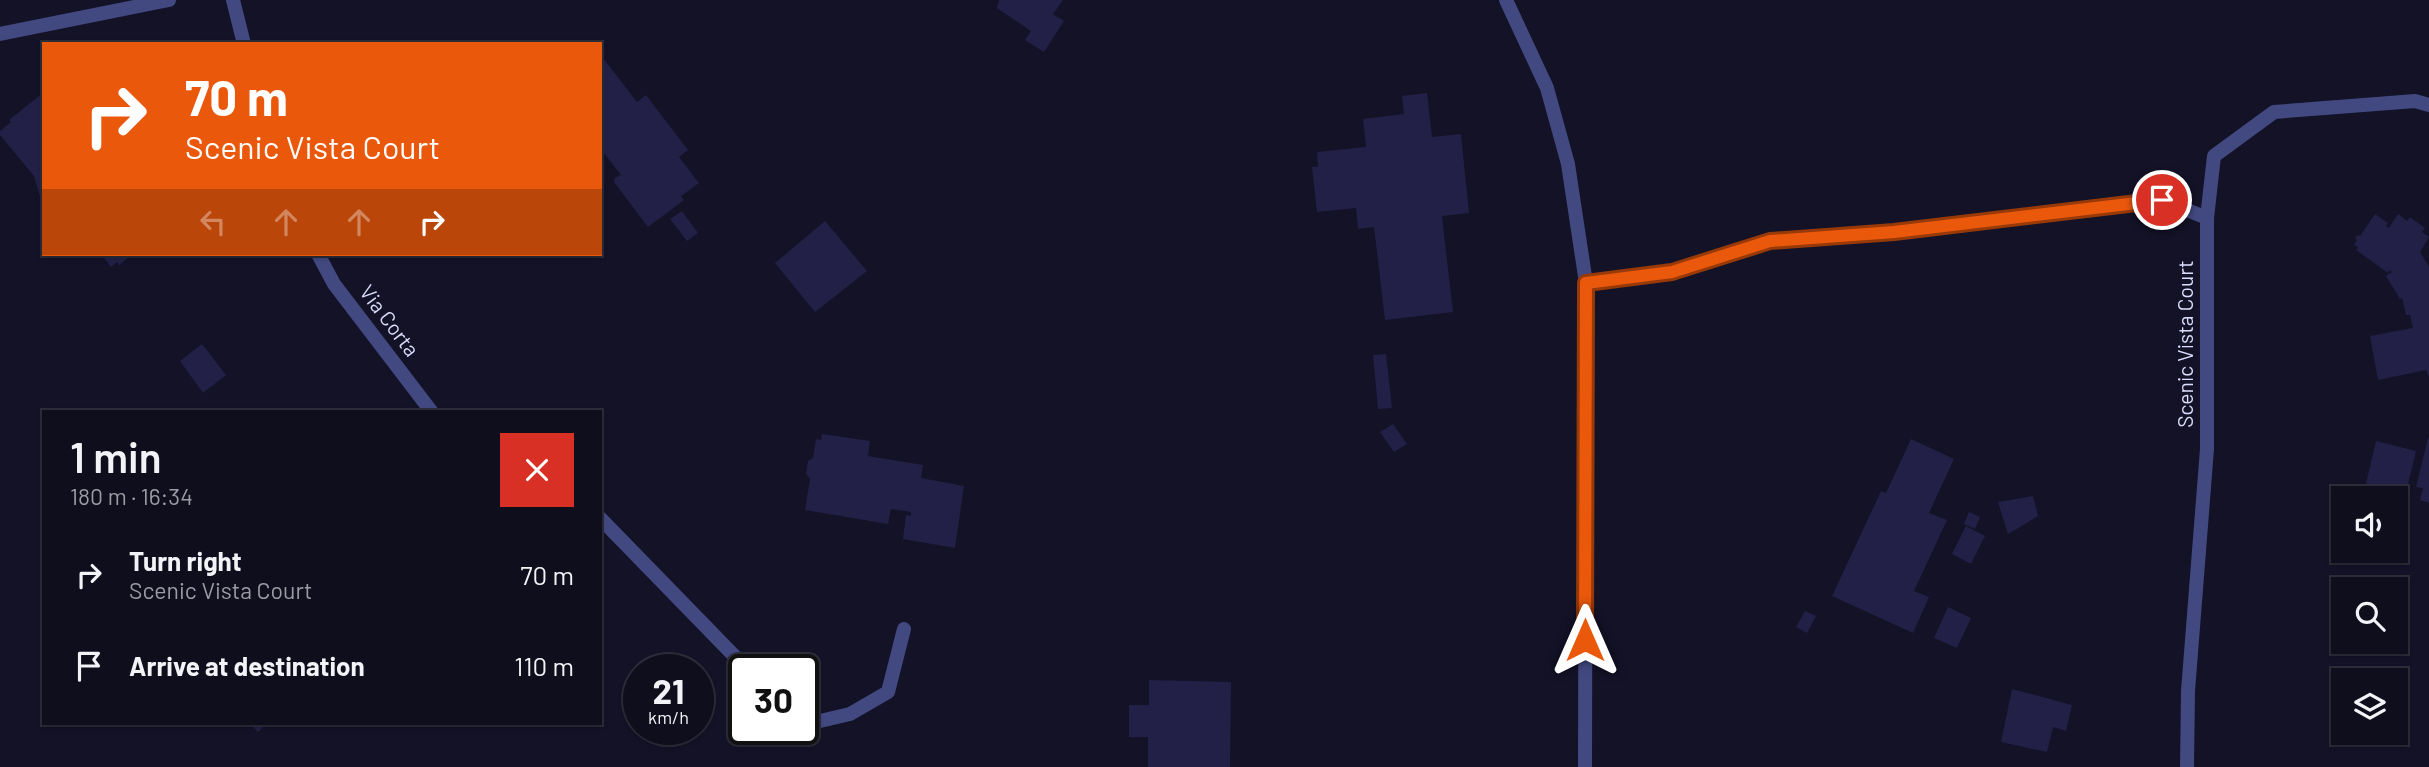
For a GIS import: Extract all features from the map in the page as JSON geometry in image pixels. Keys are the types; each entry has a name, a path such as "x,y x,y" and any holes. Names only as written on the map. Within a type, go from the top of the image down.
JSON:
{"street":[{"path":"0,34 169,0"},
{"path":"233,0 244,42"},
{"path":"1506,0 1547,88 1568,164 1586,283 1585,767"},
{"name":"Scenic Vista Court","path":"2187,767 2188,691 2207,449 2207,218 2214,156 2274,112 2415,101 2429,105"},
{"path":"1586,283 1672,272 1770,241 1894,232 2162,200 2207,218"},
{"name":"Via Corta","path":"319,256 334,284 429,410"},
{"path":"602,519 733,654"},
{"path":"819,721 850,714 888,692 904,629"}],"building":[{"path":"999,0 1063,0 1053,14 1064,21 1044,52 1025,40 1031,31 997,8"},
{"path":"602,57 637,102 646,95 688,150 679,157 699,183 681,196 684,200 648,227 614,182 615,178 621,175 602,151"},
{"path":"1427,93 1432,137 1461,134 1469,213 1442,216 1453,312 1385,320 1374,227 1358,229 1356,208 1317,212 1312,167 1318,167 1317,152 1366,147 1363,119 1404,114 1402,96"},
{"path":"42,94 42,201 34,176 0,135 0,131 11,122 9,120"},
{"path":"682,211 698,233 687,241 670,219"},
{"path":"2375,214 2388,223 2386,226 2389,228 2398,214 2407,221 2410,217 2425,228 2422,232 2429,237 2420,252 2429,267 2429,377 2426,370 2378,380 2370,336 2413,328 2402,298 2400,299 2386,276 2392,272 2389,270 2388,273 2356,250 2358,247 2354,245 2357,240 2355,238 2360,236"},
{"path":"825,221 867,271 815,312 775,263"},
{"path":"103,256 130,256 119,265 117,262 111,267"},
{"path":"202,344 226,375 203,393 180,361"},
{"path":"1386,354 1392,408 1378,409 1373,355"},
{"path":"1393,424 1407,444 1394,452 1380,432"},
{"path":"822,434 870,441 868,456 923,465 921,478 964,486 955,548 903,539 906,515 911,516 911,512 891,509 888,524 805,510 810,479 806,474 808,461 813,458 816,439 821,440"},
{"path":"2428,438 2429,503 2420,500 2423,488 2416,487"},
{"path":"1911,439 1954,459 1929,513 1947,520 1914,591 1929,597 1913,633 1832,596 1881,491 1886,493"},
{"path":"2376,441 2416,451 2408,486 2365,486"},
{"path":"2033,496 2038,516 2008,534 1998,502"},
{"path":"1969,512 1980,517 1975,529 1964,524"},
{"path":"1966,526 1985,536 1971,564 1952,554"},
{"path":"1948,607 1971,618 1957,648 1934,638"},
{"path":"1805,611 1816,616 1807,633 1796,627"},
{"path":"1149,680 1231,682 1230,767 1148,767 1148,737 1129,737 1129,705 1149,705"},
{"path":"2012,689 2072,705 2066,731 2053,727 2047,752 2001,742"},
{"path":"251,725 265,725 258,732"}],"route":[{"path":"1585,640 1586,283 1672,272 1770,241 1894,232 2162,200"}]}
